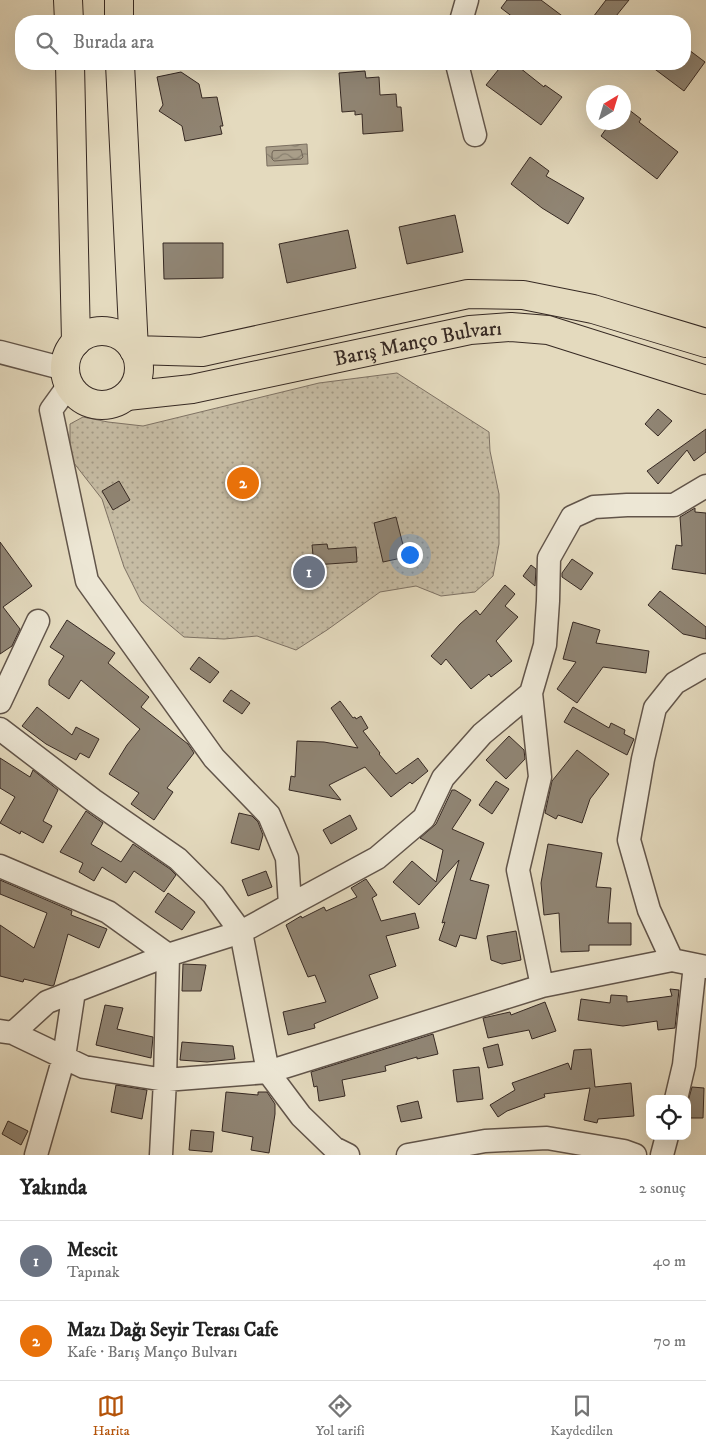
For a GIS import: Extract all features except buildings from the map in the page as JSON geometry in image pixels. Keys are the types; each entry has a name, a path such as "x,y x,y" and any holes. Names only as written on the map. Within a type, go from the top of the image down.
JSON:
{"main road":[{"path":"68,0 69,15"},
{"path":"119,0 119,15"},
{"path":"70,70 76,342"},
{"path":"120,70 134,350 138,360 138,379 127,396 112,404 96,405 80,398 67,377 68,355 76,342 90,333 107,332 123,338 134,350"},
{"name":"Barış Manço Bulvarı","path":"134,350 202,352 468,294 523,296 593,309 706,344"},
{"name":"Barış Manço Bulvarı","path":"127,396 192,389 470,330 511,327 548,330 706,380"}],"street":[{"path":"463,15 467,0"},
{"path":"459,70 475,135"},
{"path":"0,352 67,377 51,410 87,581 214,758 269,815 287,858 290,905"},
{"path":"542,986 518,870 540,776 531,693 545,644 549,558 572,517 594,507 674,505 706,486"},
{"path":"0,702 38,621"},
{"path":"672,960 649,910 629,840 643,759 655,708 675,683 706,665"},
{"path":"531,693 482,734 443,778 424,818 377,858 241,932 168,955 47,1002 7,1032 84,1067 165,1080 268,1072 542,986 672,960 700,966 684,1065 677,1095"},
{"path":"0,729 94,800 178,859 213,894 241,932 268,1072 301,1116 339,1153"},
{"path":"0,866 108,912 168,955"},
{"path":"161,1155 168,955"},
{"path":"36,1155 64,1057 74,991"},
{"path":"408,1155 485,1142 547,1138 624,1151 636,1155"},
{"path":"662,1155 666,1140"}],"shaded area":[{"path":"397,373 489,432 490,451 499,494 499,544 493,576 475,592 441,596 416,586 380,592 296,650 257,636 224,639 184,637 141,601 124,567 102,499 70,458 70,424 83,417 143,426 319,383"}],"water":[{"path":"307,144 308,164 267,166 266,147"}],"place":[{"name":"Mazı Dağı Seyir Terası Cafe","path":"243,483"},
{"name":"Mescit","path":"309,572"}]}
